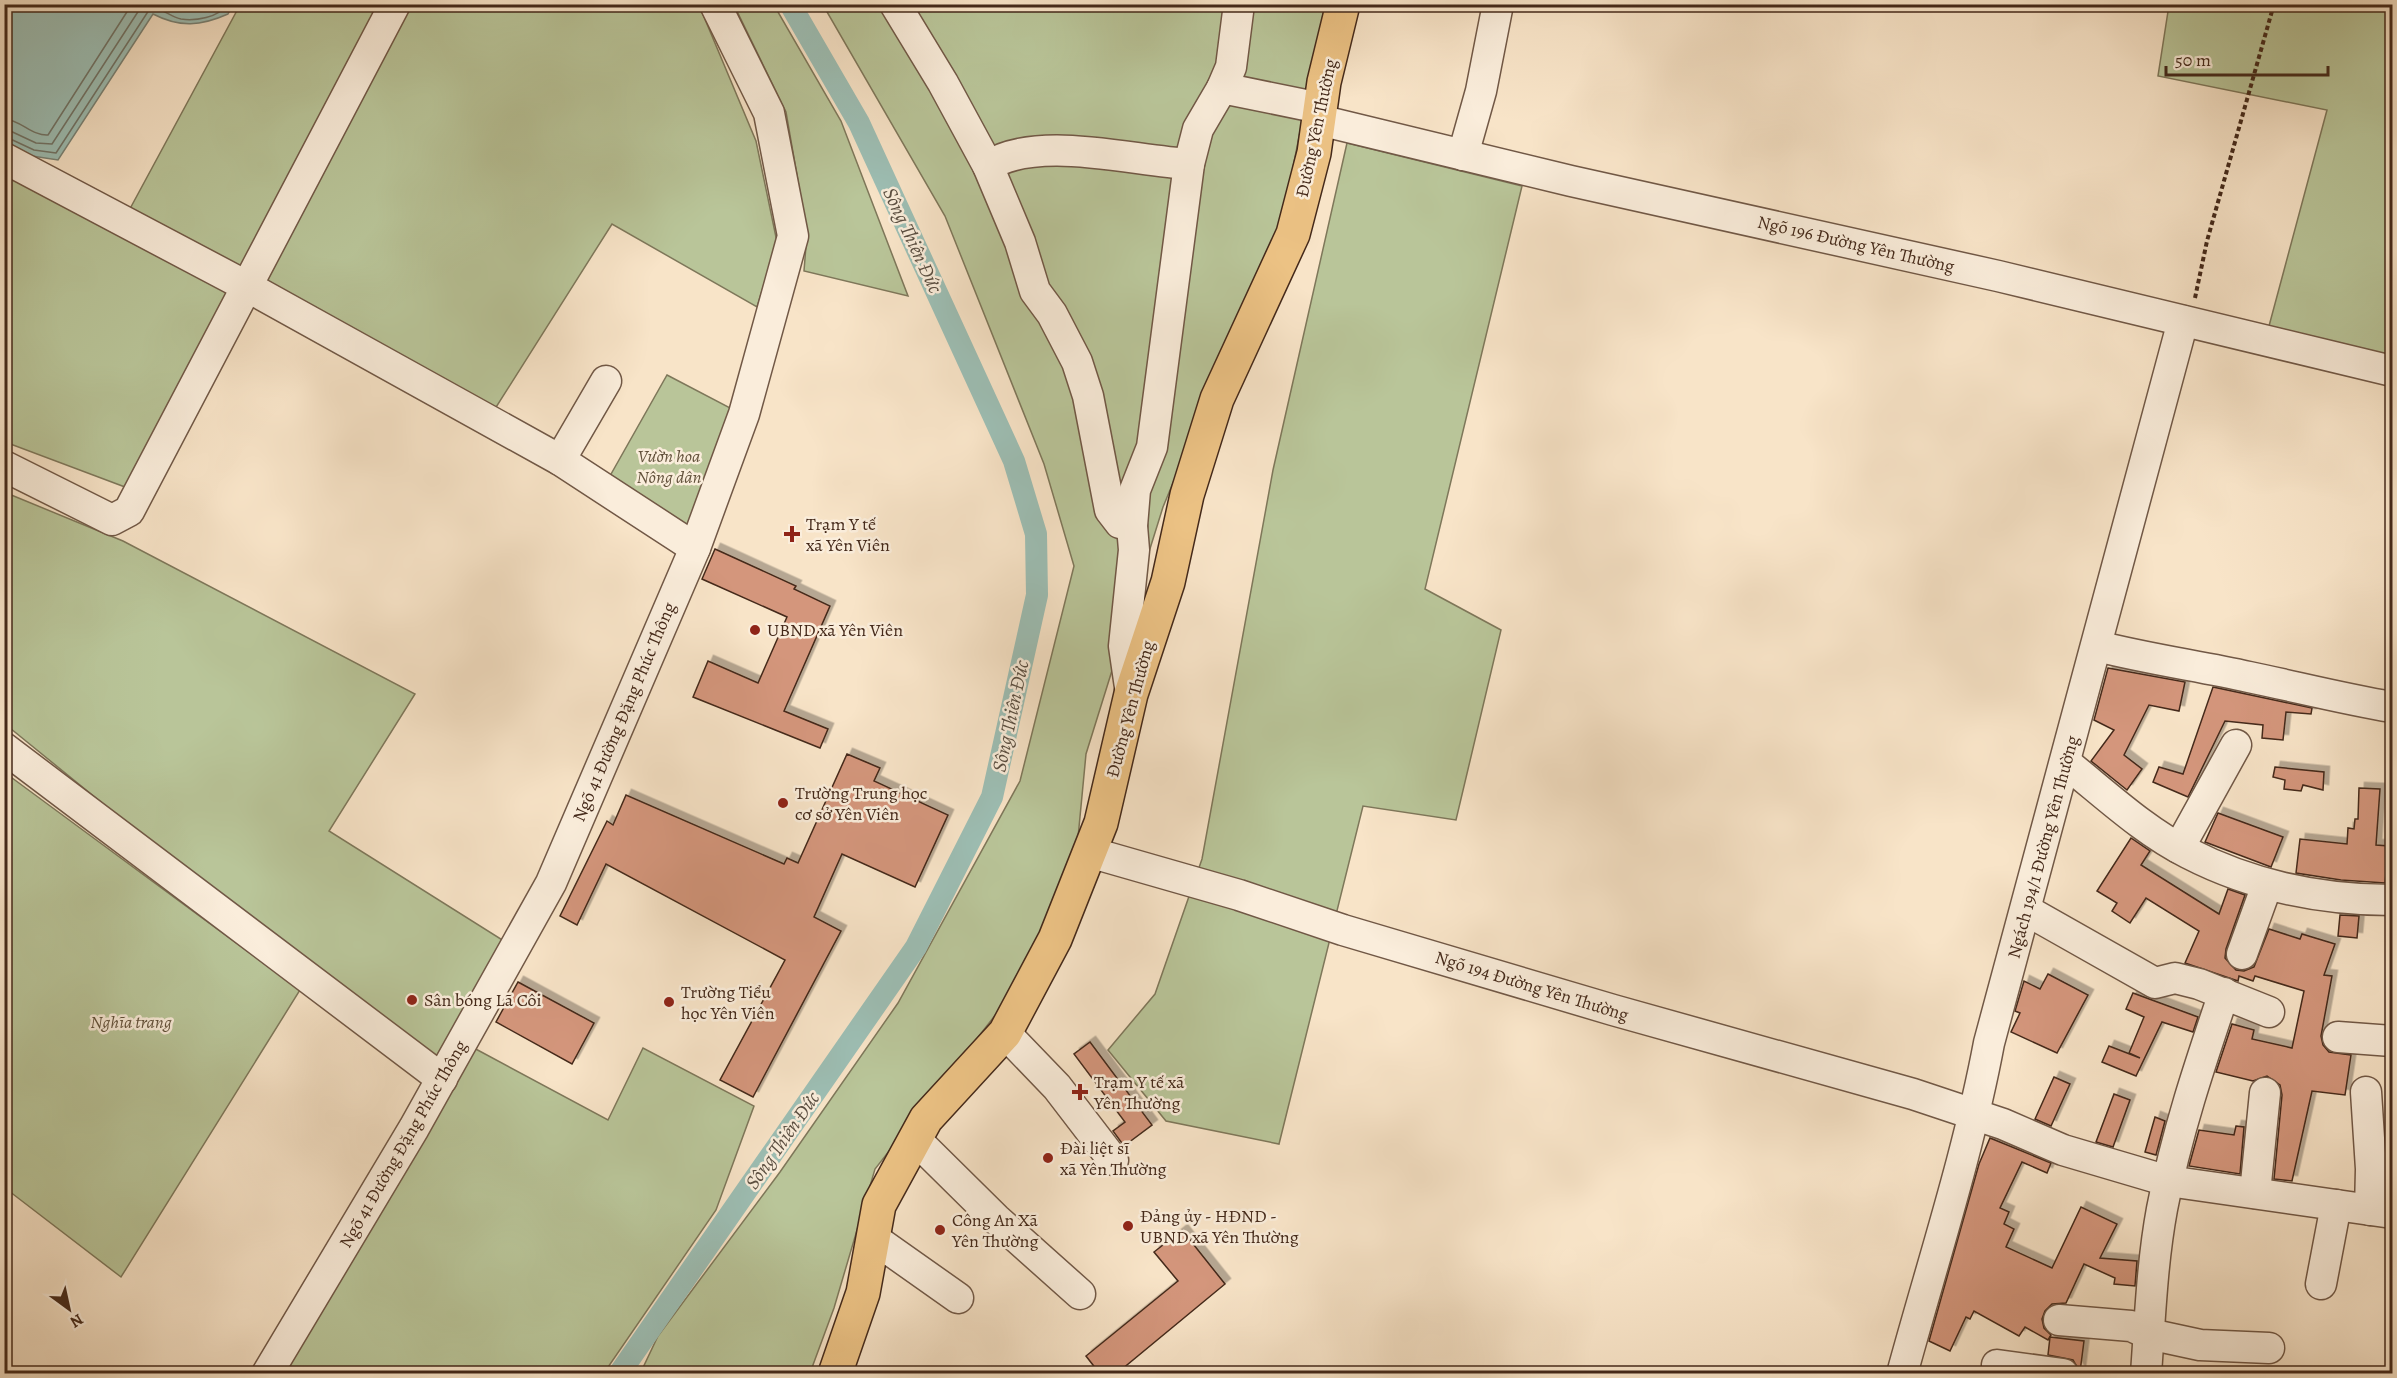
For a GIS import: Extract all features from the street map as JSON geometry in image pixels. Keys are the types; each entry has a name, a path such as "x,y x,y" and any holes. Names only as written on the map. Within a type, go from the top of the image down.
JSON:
{"main road":[{"name":"Đường Yên Thường","path":"835,1374 863,1293 879,1205 926,1119 1005,1033 1055,939 1101,823 1131,694 1168,582 1188,495 1217,399 1293,234 1314,153 1319,114 1343,4"}],"street":[{"path":"4,466 112,520 129,511 395,4"},
{"name":"Ngõ 41 Đường Đặng Phúc Thông","path":"267,1374 442,1079 551,882 695,548 744,414 793,236 769,113 715,4"},
{"path":"895,4 988,166 1020,242 1035,291 1052,314 1077,362 1088,396 1110,510 1120,523 1132,526"},
{"path":"1131,694 1124,646 1134,550 1132,526 1135,490 1152,447 1189,164 1198,129 1222,88 1231,67 1239,4"},
{"path":"1463,155 1480,92 1498,4"},
{"name":"Ngõ 196 Đường Yên Thường","path":"1222,88 1463,155 2392,371"},
{"path":"988,166 1019,152 1038,151 1111,154 1189,164"},
{"path":"4,158 248,287 560,460 695,548"},
{"name":"Ngách 194/1 Đường Yên Thường","path":"1902,1374 1945,1216 1976,1116 1989,1043 2187,322"},
{"path":"560,460 606,381"},
{"path":"2097,646 2156,661 2248,676 2334,697 2392,707"},
{"path":"2179,848 2236,745"},
{"path":"4,748 442,1079"},
{"path":"2066,763 2130,815 2179,848 2267,885 2305,894 2392,900"},
{"name":"Ngõ 194 Đường Yên Thường","path":"1089,852 1239,895 1343,930 1602,1007 1913,1094 2003,1124 2062,1150 2168,1181 2381,1212"},
{"path":"2242,954 2267,885"},
{"path":"2026,910 2155,983 2175,978 2199,984 2269,1012"},
{"path":"2146,1374 2153,1275 2168,1181 2189,1098 2224,993"},
{"path":"1005,1033 1057,1088 1113,1160"},
{"path":"2338,1037 2392,1041"},
{"path":"2366,1092 2371,1169 2381,1212"},
{"path":"2255,1193 2265,1093"},
{"path":"915,1139 996,1220 1080,1294"},
{"path":"2321,1284 2337,1205"},
{"path":"873,1238 958,1298"},
{"path":"2059,1320 2131,1326 2149,1334 2200,1345 2269,1348"},
{"path":"1997,1365 2063,1374"}],"path":[{"path":"2187,322 2207,241 2274,4"}],"green space":[{"path":"240,5 699,5 756,141 777,242 757,307 612,224 493,412 262,281 328,103 125,487 5,442 4,165 119,229"},
{"path":"734,5 774,5 841,121 908,296 804,271 807,233 786,112"},
{"path":"823,5 1325,5 1283,218 1163,507 1086,754 1077,848 1018,986 875,1169 834,1308 810,1373 640,1374 658,1336 780,1172 898,1003 1020,781 1074,566 1044,464 945,216"},
{"path":"2169,5 2392,5 2392,356 2269,326 2327,110 2158,76"},
{"path":"1347,143 1522,186 1425,589 1501,630 1456,820 1363,806 1279,1144 1166,1121 1108,1050 1155,994 1202,859 1273,470"},
{"name":"Vườn hoa Nông dân","path":"667,375 736,411 692,541 606,483"},
{"path":"4,492 123,541 415,694 329,831 504,941 435,1059 264,935 5,724"},
{"name":"Nghĩa trang","path":"4,772 300,990 121,1277 5,1188"},
{"path":"472,1047 608,1120 643,1048 754,1106 716,1210 604,1373 283,1374"}],"water":[{"path":"5,5 233,5 228,14 200,23 172,22 153,14 58,160 32,156 5,141"}],"building":[{"path":"715,549 796,586 794,589 830,606 784,711 828,729 820,748 693,697 708,661 758,683 787,617 702,579"},
{"path":"2108,668 2185,682 2179,711 2149,705 2124,755 2142,769 2127,790 2091,761 2114,730 2094,720"},
{"path":"2213,687 2312,708 2311,714 2286,712 2283,740 2262,738 2263,725 2225,721 2188,797 2153,782 2159,767 2183,774"},
{"path":"847,754 880,768 874,781 948,815 915,887 842,854 814,917 841,931 753,1097 720,1080 785,960 606,864 577,925 560,916 607,821 613,825 626,795 784,864 787,858 798,863"},
{"path":"2275,767 2324,772 2323,790 2303,785 2301,791 2284,789 2285,780 2273,777"},
{"path":"2359,788 2380,789 2376,845 2389,846 2385,883 2341,880 2296,873 2300,839 2347,844 2348,828 2354,829 2355,819 2358,819"},
{"path":"2218,813 2283,837 2271,867 2205,842"},
{"path":"2131,838 2150,851 2141,865 2219,914 2228,889 2245,895 2226,949 2225,958 2236,970 2244,971 2254,967 2269,929 2300,939 2302,934 2335,944 2324,975 2332,976 2321,1036 2323,1045 2329,1052 2351,1055 2345,1095 2312,1091 2292,1181 2274,1179 2282,1095 2280,1085 2267,1076 2253,1081 2216,1072 2232,1024 2254,1030 2252,1039 2292,1048 2304,991 2255,976 2253,981 2239,976 2238,981 2185,963 2199,931 2146,898 2130,923 2112,911 2117,903 2097,891"},
{"path":"2340,915 2359,916 2357,938 2338,936"},
{"path":"2048,974 2088,995 2057,1053 2011,1032 2020,1013 2015,1011 2024,981 2040,989"},
{"path":"518,982 594,1023 572,1064 496,1022"},
{"path":"2133,993 2198,1017 2193,1032 2162,1022 2136,1076 2102,1062 2109,1046 2140,1058 2129,1053 2144,1017 2126,1009"},
{"path":"1090,1042 1152,1125 1124,1146 1113,1131 1125,1122 1074,1054"},
{"path":"2054,1077 2070,1084 2051,1126 2035,1119"},
{"path":"2114,1094 2130,1100 2113,1147 2096,1142"},
{"path":"2155,1117 2165,1121 2156,1155 2145,1152"},
{"path":"2236,1126 2244,1127 2240,1174 2189,1166 2199,1130 2234,1135"},
{"path":"1990,1138 2051,1163 2047,1173 2022,1162 2000,1208 2009,1212 2004,1224 2014,1229 2006,1247 2052,1268 2081,1207 2117,1224 2100,1258 2137,1261 2135,1286 2114,1284 2115,1278 2084,1264 2066,1303 2052,1304 2045,1311 2042,1319 2044,1328 2051,1335 2048,1340 2025,1327 2019,1336 1974,1311 1970,1319 1966,1317 1950,1351 1929,1341 1979,1164"},
{"path":"1182,1230 1225,1284 1116,1374 1100,1374 1086,1356 1178,1281 1154,1252"},
{"path":"2050,1337 2084,1341 2080,1372 2073,1360 2048,1355"}],"waterway":[{"name":"Sông Thiên Đức","path":"619,1374 916,947 992,797 1037,595 1036,534 1014,461 859,123 790,4"}],"place":[{"name":"Trạm Y tế xã Yên Viên","path":"792,534"},
{"name":"UBND xã Yên Viên","path":"755,630"},
{"name":"Trường Trung học cơ sở Yên Viên","path":"783,803"},
{"name":"Sân bóng Lã Côi","path":"412,1000"},
{"name":"Trường Tiểu học Yên Viên","path":"669,1002"},
{"name":"Trạm Y tế xã Yên Thường","path":"1080,1092"},
{"name":"Đài liệt sĩ xã Yên Thường","path":"1048,1158"},
{"name":"Đảng ủy - HĐND - UBND xã Yên Thường","path":"1128,1226"},
{"name":"Công An Xã Yên Thường","path":"940,1230"}]}
